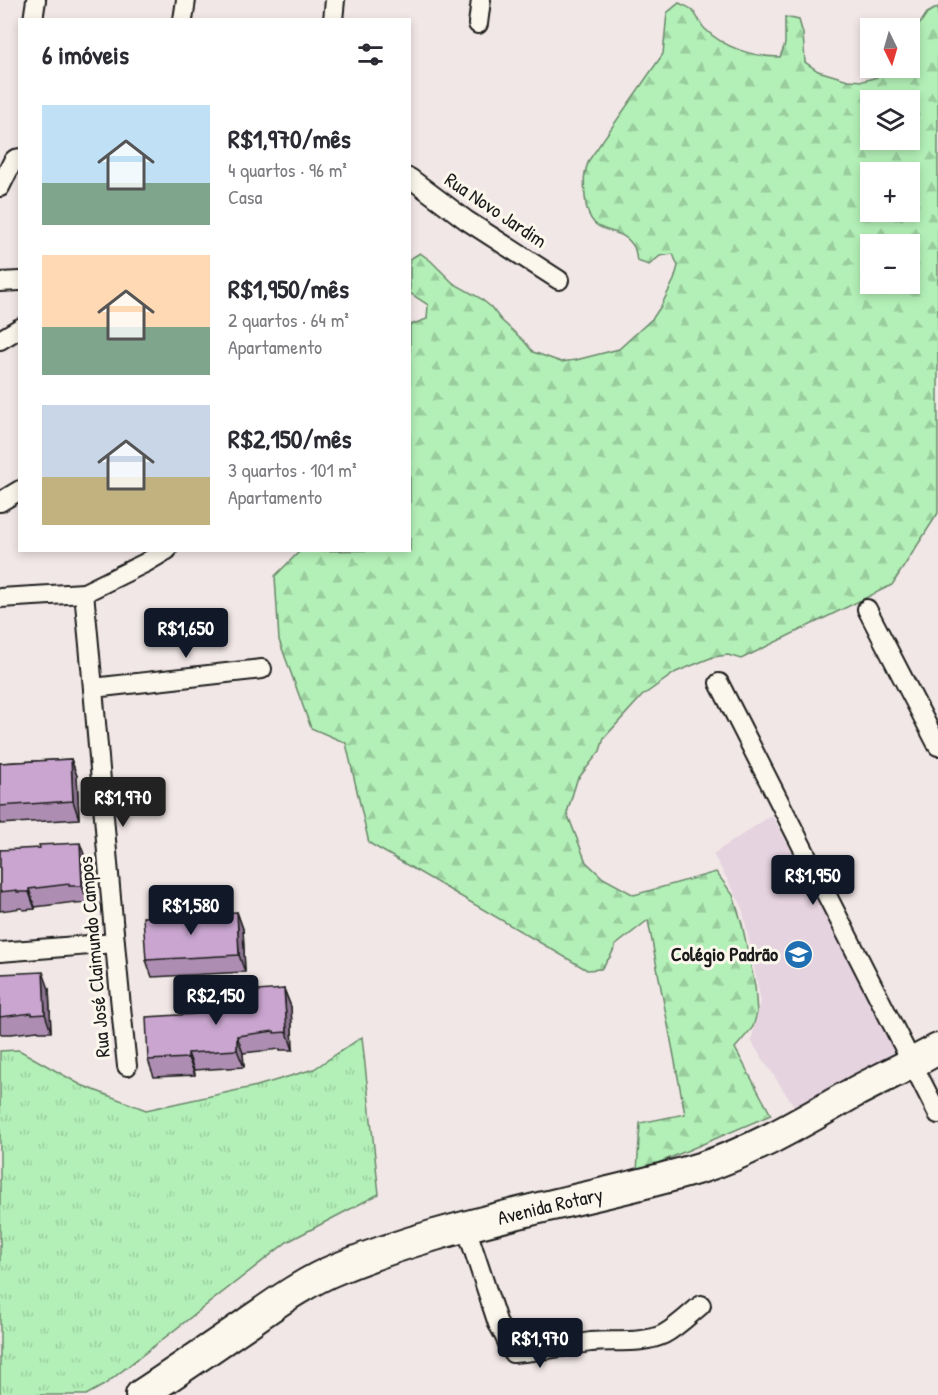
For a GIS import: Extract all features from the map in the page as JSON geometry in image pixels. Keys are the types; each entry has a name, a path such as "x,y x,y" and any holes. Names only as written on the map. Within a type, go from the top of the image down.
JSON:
{"main road":[{"name":"Avenida Rotary","path":"141,1395 161,1385 302,1286 338,1268 466,1227 534,1209 639,1186 741,1153 856,1091 926,1057"}],"street":[{"path":"33,18 36,0"},
{"path":"183,18 186,0"},
{"path":"333,18 335,0"},
{"path":"478,24 481,0"},
{"path":"0,187 13,161 18,158"},
{"name":"Rua Novo Jardim","path":"411,179 466,220 559,280"},
{"path":"0,282 18,281"},
{"path":"0,340 18,329"},
{"path":"0,502 18,491"},
{"path":"0,598 84,593 164,552"},
{"name":"Rua José Claimundo Campos","path":"84,593 127,1066"},
{"path":"867,609 938,746"},
{"path":"93,688 262,669"},
{"path":"718,683 926,1057 938,1114"},
{"path":"0,952 115,943"},
{"path":"466,1227 498,1324 513,1353 658,1336 665,1334 701,1305"}],"shaded area":[{"name":"Colégio Padrão","path":"772,815 898,1051 796,1109 751,1041 761,1002 742,906 713,854"}],"green space":[{"path":"679,3 692,10 705,29 721,41 740,50 770,57 780,57 785,44 785,17 799,20 803,34 805,62 818,71 848,80 863,81 874,78 920,78 920,24 927,13 938,7 938,513 892,585 741,659 728,655 713,657 676,672 642,696 604,738 600,751 577,780 567,813 586,862 603,878 634,895 716,872 733,895 742,924 755,986 757,1013 753,1027 735,1048 771,1115 637,1172 640,1123 685,1114 648,920 616,945 601,969 587,970 369,843 346,743 311,728 279,640 275,576 299,552 411,552 411,325 427,319 428,305 411,294 411,258 420,253 453,283 491,307 533,352 561,362 619,349 653,318 674,280 678,266 673,254 660,256 649,265 637,261 634,247 628,239 592,221 585,197 584,178 589,160 663,54 667,13"},
{"path":"362,1037 379,1194 287,1242 104,1385 86,1395 0,1395 0,1051 19,1050 81,1085 146,1110 257,1086 314,1069"}],"building":[{"path":"71,759 73,801 0,806 0,763"},
{"path":"80,843 82,886 69,886 69,884 29,889 29,892 17,892 17,890 0,892 0,850"},
{"path":"237,912 239,955 146,960 143,917"},
{"path":"43,972 45,1014 32,1015 32,1013 0,1017 0,974"},
{"path":"284,989 287,1032 274,1033 274,1031 237,1036 237,1050 188,1053 188,1058 148,1060 146,1017 195,1014 195,1009 245,1006 244,992"}],"place":[{"name":"Colégio Padrão","path":"799,954"}]}
